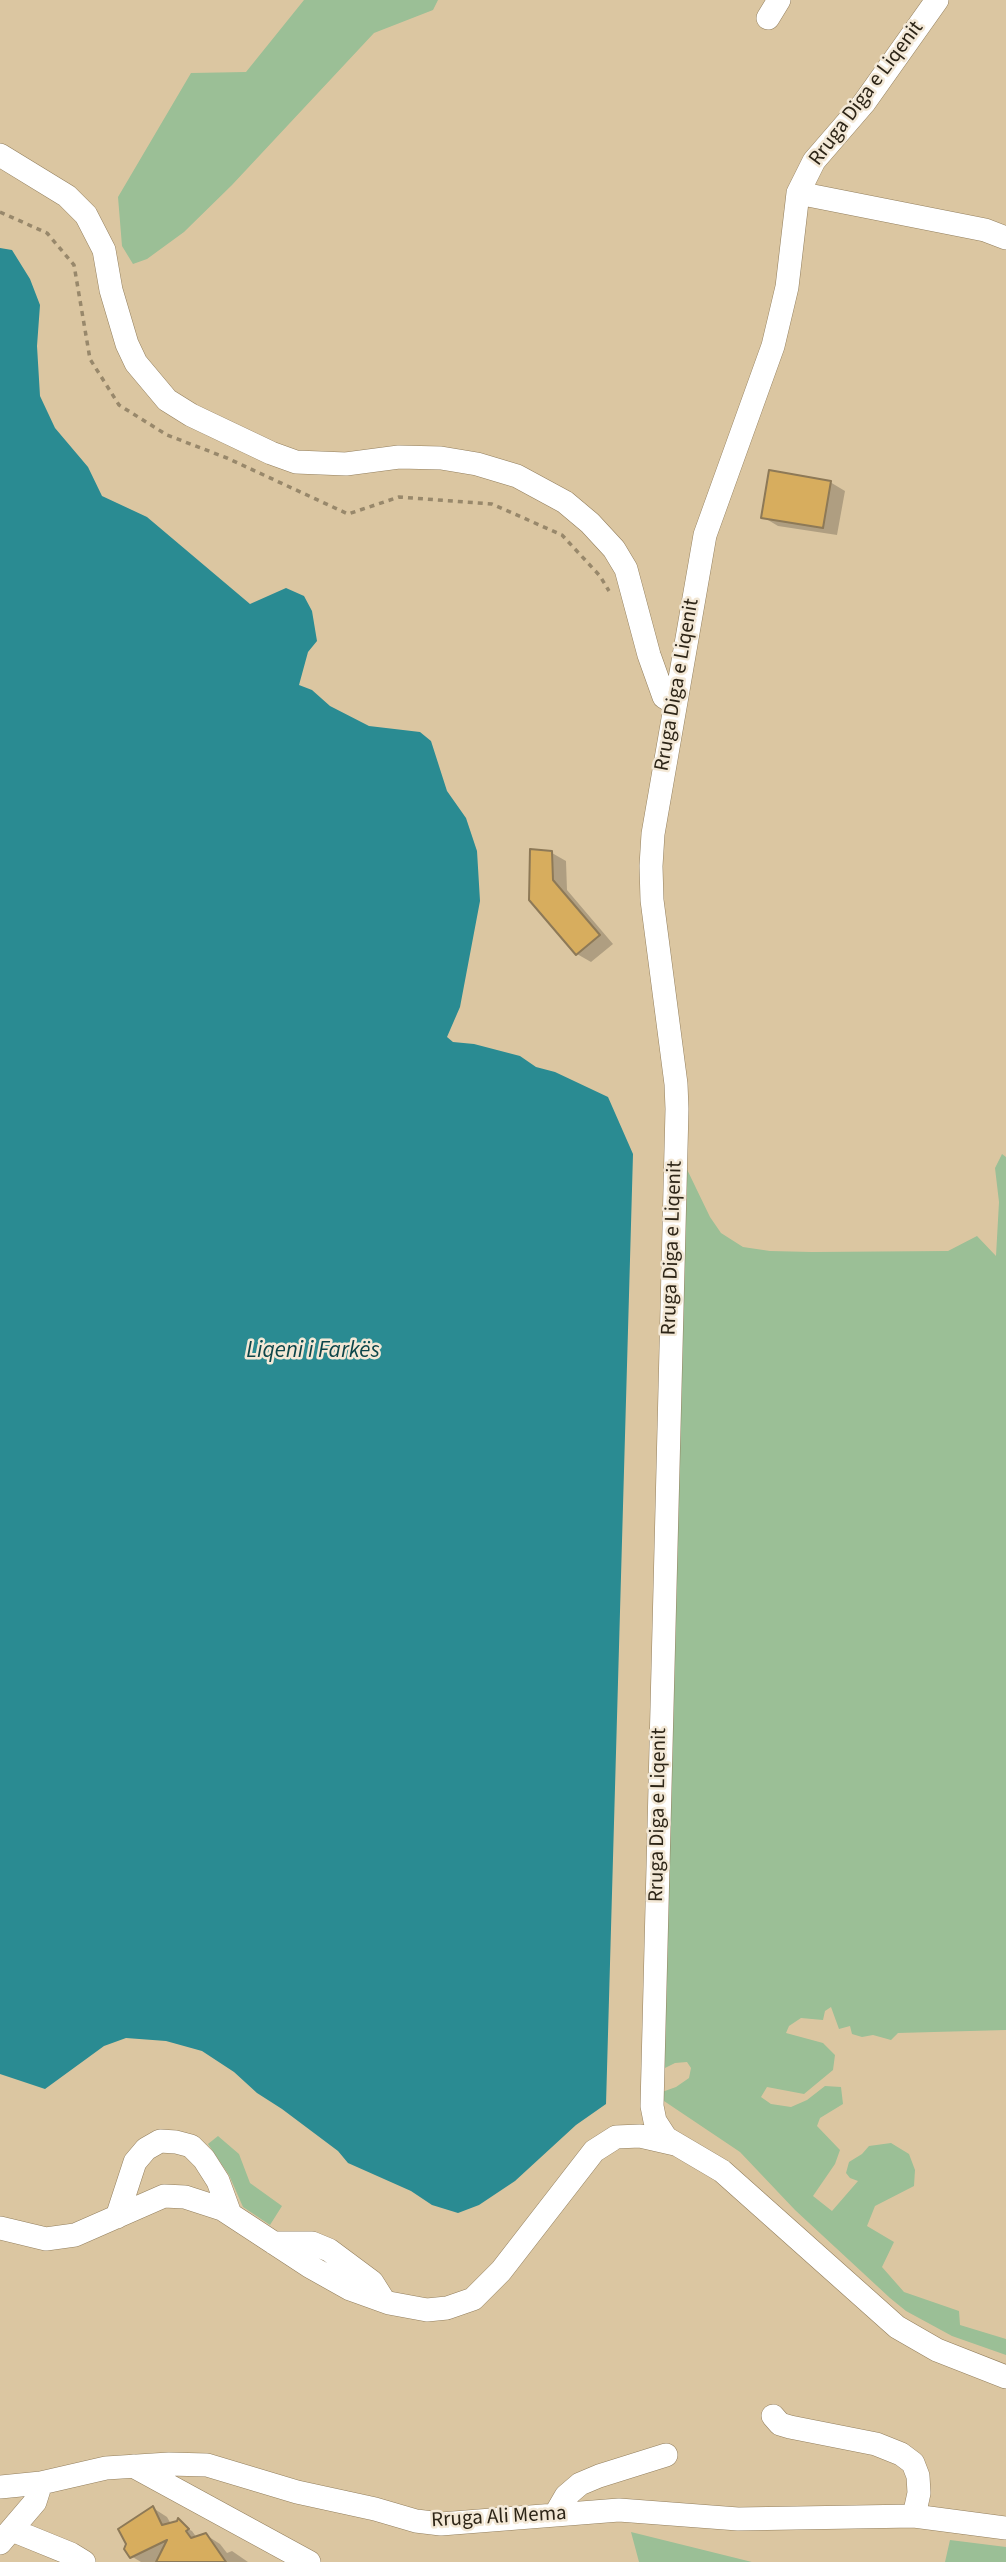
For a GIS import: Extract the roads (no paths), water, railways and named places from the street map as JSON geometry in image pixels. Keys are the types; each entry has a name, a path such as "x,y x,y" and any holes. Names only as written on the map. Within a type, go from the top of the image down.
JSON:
{"street":[{"name":"Rruga Diga e Liqenit","path":"937,0 864,103 814,161 798,193 787,287 773,346 705,535 653,834 650,866 652,900 677,1109 652,2106 659,2130 722,2171 897,2327 937,2350 1006,2377"},
{"path":"0,155 67,196 86,215 104,250 111,290 127,344 136,363 167,400 191,415 296,462 346,464 399,457 441,458 477,464 517,477 565,502 590,523 614,549 626,569 649,655 664,696 674,703"},
{"path":"798,193 985,230 1006,238"},
{"path":"0,2228 46,2239 75,2235 164,2196 195,2199 222,2208 274,2243 312,2244 329,2250 366,2276 384,2301 426,2310 447,2308 473,2299 501,2271 594,2151 616,2137 640,2136 678,2144"},
{"path":"117,2217 135,2162 145,2149 160,2141 191,2146 218,2181 230,2214"},
{"path":"773,2416 780,2424 876,2445 901,2454 914,2463 919,2493 914,2516"},
{"path":"555,2515 566,2496 580,2484 666,2455"},
{"name":"Rruga Ali Mema","path":"0,2487 41,2483 106,2468 207,2465 297,2492 416,2521 441,2524 619,2510 738,2519 914,2516 1006,2528"},
{"path":"132,2466 309,2562"},
{"path":"41,2483 36,2502 6,2537 71,2554 84,2562"}],"water":[{"name":"Liqeni i Farkës","path":"0,248 12,250 30,279 40,305 37,346 40,396 55,428 88,467 102,496 147,517 250,604 286,588 304,596 312,611 317,641 308,652 299,685 312,690 330,706 369,726 420,732 431,741 447,791 466,818 477,851 480,901 460,1007 447,1037 453,1042 474,1044 520,1056 536,1067 555,1072 608,1097 633,1154 606,2104 576,2125 515,2181 479,2205 458,2213 432,2205 411,2191 348,2163 338,2151 202,2051 166,2041 126,2038 104,2046 45,2089 0,2074"}]}
